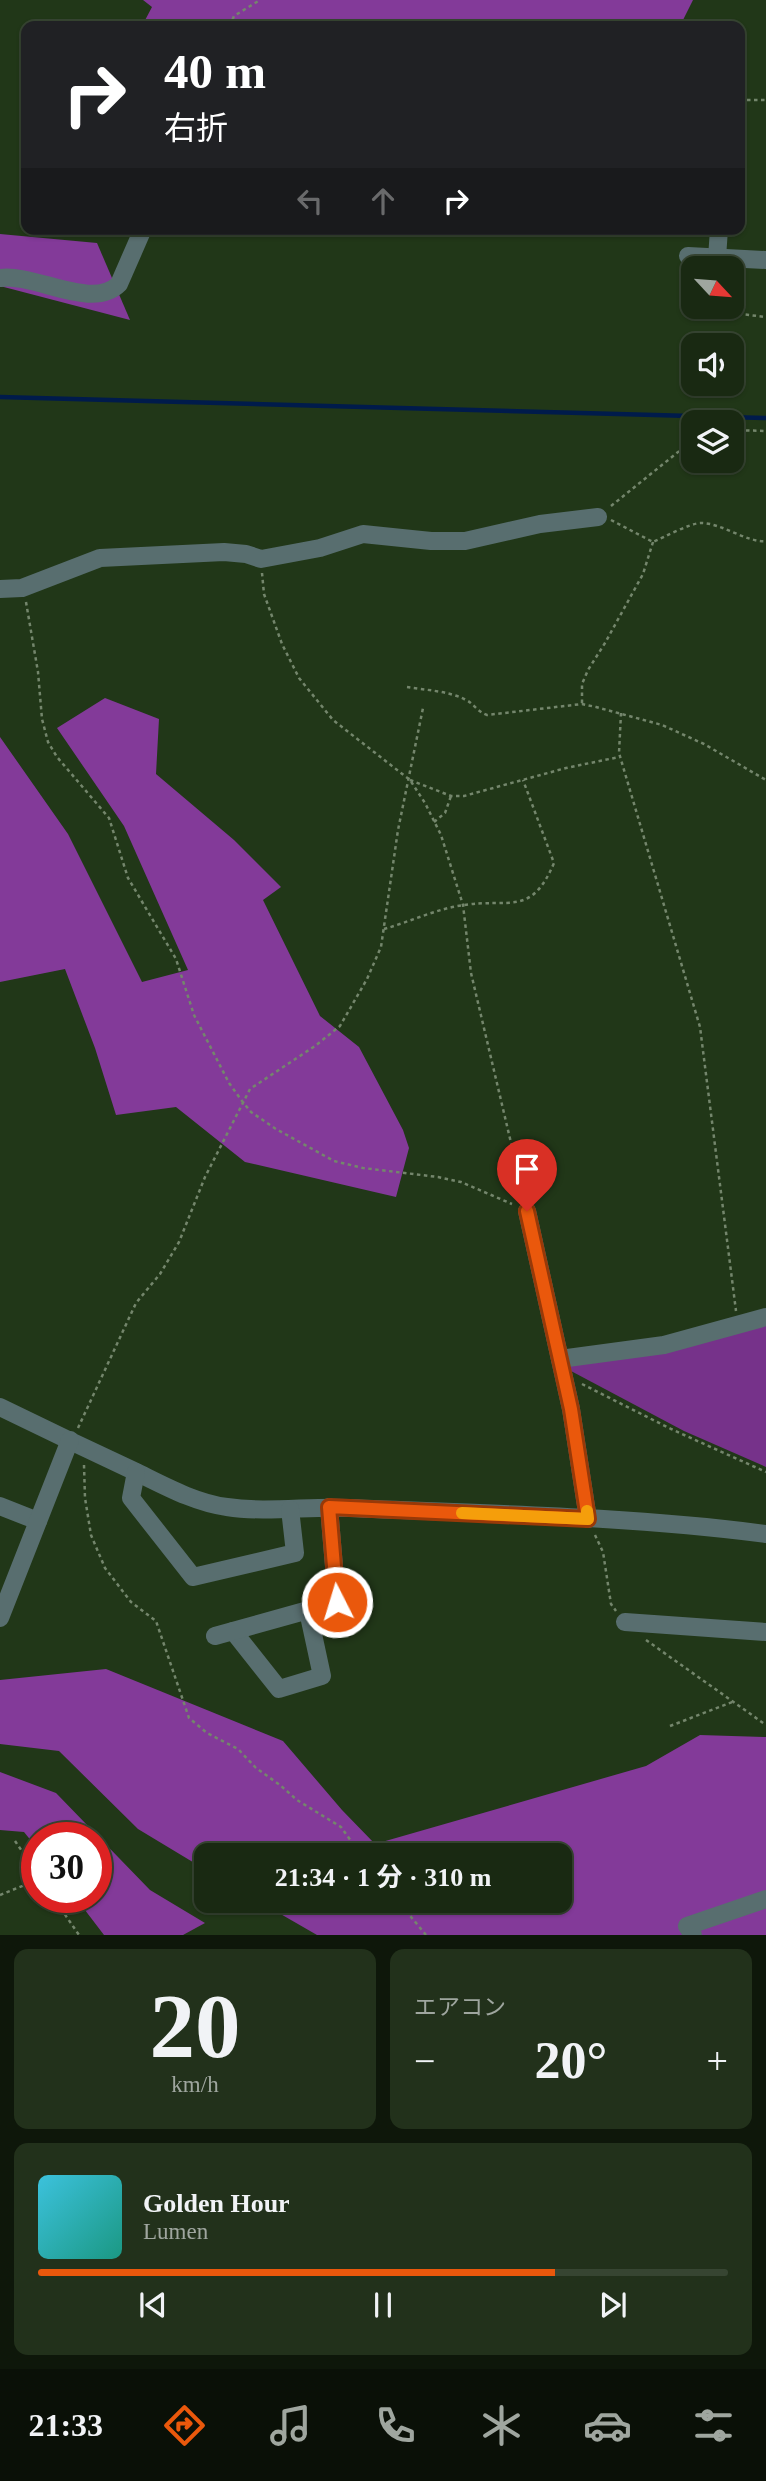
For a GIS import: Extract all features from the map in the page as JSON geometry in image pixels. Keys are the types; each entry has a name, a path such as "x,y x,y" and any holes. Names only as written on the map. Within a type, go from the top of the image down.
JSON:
{"street":[{"path":"0,278 20,278 88,294 103,294 119,284 140,235"},
{"path":"717,256 719,235"},
{"path":"744,259 766,260"},
{"path":"0,589 22,588 100,558 224,552 246,554 261,559 320,548 363,534 430,541 465,541 540,524 598,517"},
{"path":"527,1211 571,1409 588,1519"},
{"path":"562,1367 664,1345 766,1317"},
{"path":"0,1407 136,1472 202,1501 227,1507 329,1507 588,1519 766,1534"},
{"path":"0,1618 8,1575 77,1444"},
{"path":"136,1472 131,1498 193,1577 295,1553 289,1509"},
{"path":"0,1506 38,1521"},
{"path":"215,1636 337,1602 329,1507"},
{"path":"233,1631 279,1689 322,1676 308,1611"},
{"path":"625,1622 766,1632"},
{"path":"693,1935 687,1926 766,1899"}],"path":[{"path":"232,21 234,16 260,0"},
{"path":"745,100 766,100"},
{"path":"744,314 766,317"},
{"path":"744,430 766,431"},
{"path":"598,517 681,450"},
{"path":"598,517 611,520 653,542"},
{"path":"653,542 699,523 730,530 761,542 766,541"},
{"path":"582,704 582,684 588,670 606,643 643,574 653,542"},
{"path":"261,559 264,594 282,643 299,678 334,720 410,780 451,796 474,795 566,768 620,757"},
{"path":"22,588 30,614 42,719 48,742 57,757 109,818 128,878 176,959 194,1015 229,1083 242,1101 251,1112 276,1129 334,1161 363,1168 461,1182 527,1211"},
{"path":"407,687 462,698 472,703 477,712 487,715 582,704 621,713 662,725 694,739 766,780"},
{"path":"352,1843 341,1827 297,1800 256,1768 238,1749 207,1733 189,1718 156,1621 131,1602 105,1568 91,1535 76,1433 113,1358 123,1328 136,1303 160,1274 179,1242 205,1177 242,1101 250,1089 340,1026 367,979 381,947 398,830 410,780 422,708"},
{"path":"621,713 620,757 699,1027 736,1310 731,1328"},
{"path":"410,780 442,835 463,905 471,974 527,1211"},
{"path":"384,929 463,905 516,904 544,886 554,863 523,780"},
{"path":"434,822 445,813 451,796"},
{"path":"562,1367 671,1429 766,1472"},
{"path":"670,1726 735,1702"},
{"path":"15,1841 21,1850"},
{"path":"0,1895 21,1886"},
{"path":"64,1913 79,1935"},
{"path":"408,1913 426,1935"}],"shaded area":[{"path":"143,0 693,0 682,21 145,21 152,7"},
{"path":"0,234 97,243 130,320 0,286"},
{"path":"105,698 159,719 156,774 234,840 281,887 263,900 320,1016 359,1047 403,1130 409,1148 396,1197 245,1162 176,1107 116,1115 95,1048 65,969 0,982 0,737 68,834 142,982 188,970 124,826 57,728"},
{"path":"766,1318 766,1467 684,1431 571,1371 570,1359"},
{"path":"106,1669 283,1741 374,1843 194,1843 194,1863 138,1829 59,1751 0,1744 0,1680"},
{"path":"700,1735 766,1737 766,1935 317,1935 279,1913 572,1913 572,1843 378,1843 646,1766"},
{"path":"0,1772 56,1793 84,1822 21,1822 21,1832 0,1830"},
{"path":"112,1851 150,1890 205,1923 183,1935 104,1935 87,1913 112,1913"}],"waterway":[{"path":"0,397 766,418"}],"slow traffic":[{"path":"462,1513 588,1519 587,1511"}],"route":[{"path":"337,1602 329,1507 588,1519 571,1409 527,1211"}]}
